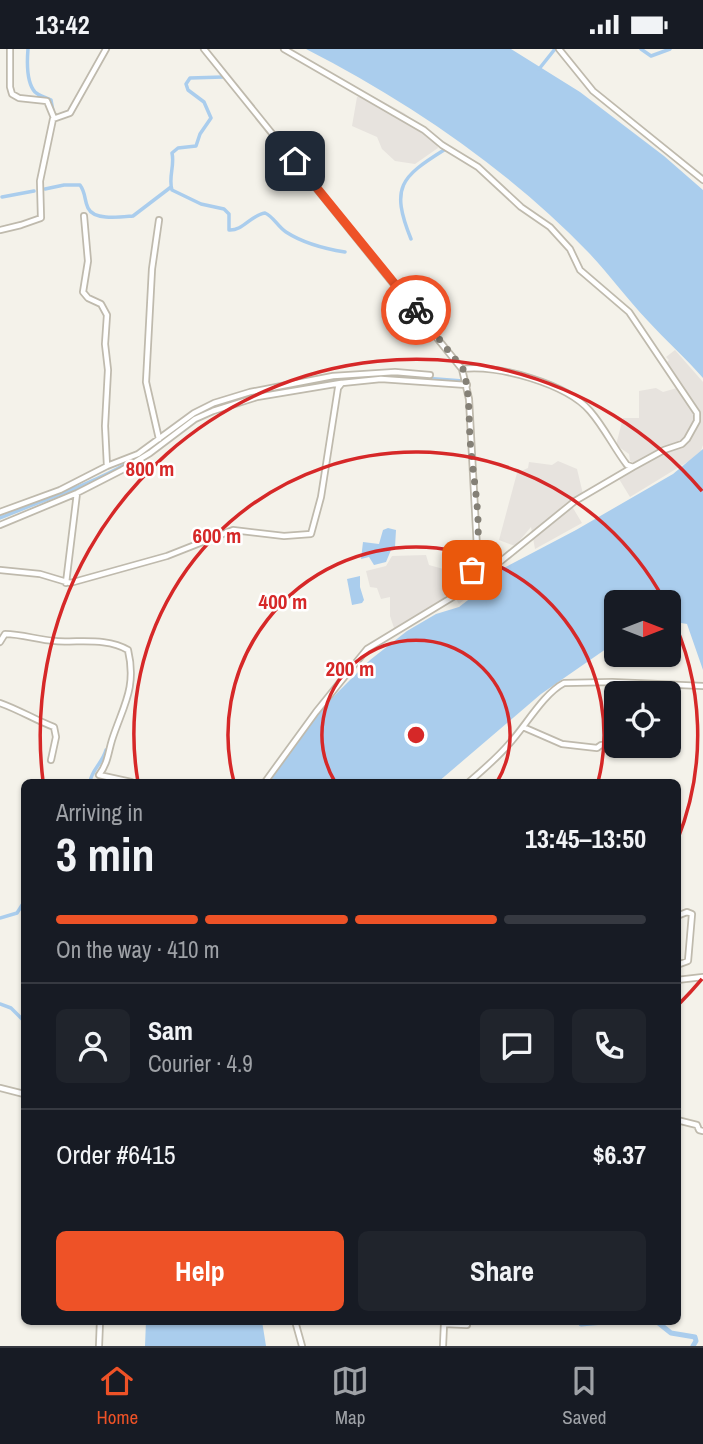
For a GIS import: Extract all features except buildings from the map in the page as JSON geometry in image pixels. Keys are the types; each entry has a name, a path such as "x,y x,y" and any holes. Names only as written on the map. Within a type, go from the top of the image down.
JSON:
{"street":[{"path":"0,230 41,218 40,181 54,118 47,101 19,98 12,94 10,49"},
{"path":"54,118 70,113 106,49"},
{"path":"204,49 463,369 467,385 477,520 475,563 456,595 367,649 267,779"},
{"path":"284,49 406,118 478,167 521,207 550,227 570,249 580,271 629,312 698,417 682,444 664,450 575,501 501,561 493,565 475,563"},
{"path":"559,49 593,91 703,180"},
{"path":"84,216 88,261 83,292 88,298 101,304 107,314 107,466"},
{"path":"159,220 152,269 146,382 159,439"},
{"path":"463,369 477,367 519,376 563,390 589,410 627,465 633,467"},
{"path":"0,512 60,490 138,454 204,407 250,392 299,381 358,373 430,375"},
{"path":"0,525 76,493 135,463 192,421 213,411 257,397 326,384 382,379 467,385"},
{"path":"0,570 40,574 66,583 167,556 233,530 284,536 311,534 321,497 338,388 342,383"},
{"path":"66,583 76,493"},
{"path":"0,642 5,634 16,634 53,641 108,644 128,650 131,674 128,700 113,737 108,762 99,775 114,779"},
{"path":"472,779 511,743 559,685 612,682 703,686"},
{"path":"0,703 32,715 37,722 54,727 56,737 51,760"},
{"path":"523,727 562,744 597,748 604,745"},
{"path":"681,914 687,912 692,914 688,961 681,964"},
{"path":"681,980 703,977"},
{"path":"0,1088 21,1093"},
{"path":"681,1121 696,1125 703,1131"},
{"path":"99,1346 100,1325"},
{"path":"296,1325 302,1346"},
{"path":"443,1346 444,1325"}],"shaded area":[{"path":"371,95 417,123 438,148 415,164 395,161 382,149 377,137 352,126 357,97"},
{"path":"675,350 703,382 703,445 701,451 689,461 630,497 619,479 639,467 639,463 630,461 629,454 616,445 623,418 639,418 639,391 656,388 663,392 677,388 664,365 669,360 666,357"},
{"path":"558,461 577,469 583,494 570,503 582,523 535,549 531,527 515,546 499,540 517,473 528,468 529,462 552,465"},
{"path":"426,555 429,565 447,570 465,583 476,568 489,579 459,604 453,594 446,594 442,601 395,631 390,616 390,597 381,599 377,588 370,587 366,571 386,566 392,556"}],"water":[{"path":"306,49 511,49 580,92 664,156 703,190 703,378 640,313 589,253 525,193 456,139 382,91"},
{"path":"703,449 703,670 687,624 681,623 681,590 604,590 604,650 541,694 442,779 269,779 325,705 370,660 407,631 436,614 459,607 500,570 673,474"},
{"path":"383,530 396,530 395,547 386,562 374,565 369,557 361,559 363,542 379,544"},
{"path":"360,576 364,600 352,605 347,579"},
{"path":"146,1325 263,1325 266,1346 145,1346"}],"waterway":[{"path":"28,49 28,71 32,88 51,100 53,111"},
{"path":"539,69 555,49"},
{"path":"641,49 651,56 670,49"},
{"path":"223,77 190,78 186,84 188,90 204,102 211,118 200,134 196,146 178,148 172,153 172,190 201,204 224,209 229,214 229,230 239,228 265,213 293,236 315,245 345,252"},
{"path":"411,239 401,207 404,185 418,168 444,150"},
{"path":"45,189 80,185 91,212 102,217 115,217 133,216 171,187"},
{"path":"2,197 34,191"},
{"path":"371,376 463,381"},
{"path":"0,518 112,471 137,457 189,419 213,407 272,390 349,377"},
{"path":"91,779 106,750"},
{"path":"0,918 17,913 21,907"},
{"path":"0,1004 11,1008 21,1018"},
{"path":"661,1325 671,1333 695,1337 693,1346"}],"way so far":[{"path":"416,310 463,369 465,377 469,399 470,447 477,520 477,558 472,570"}],"route":[{"path":"295,161 416,310"}]}
